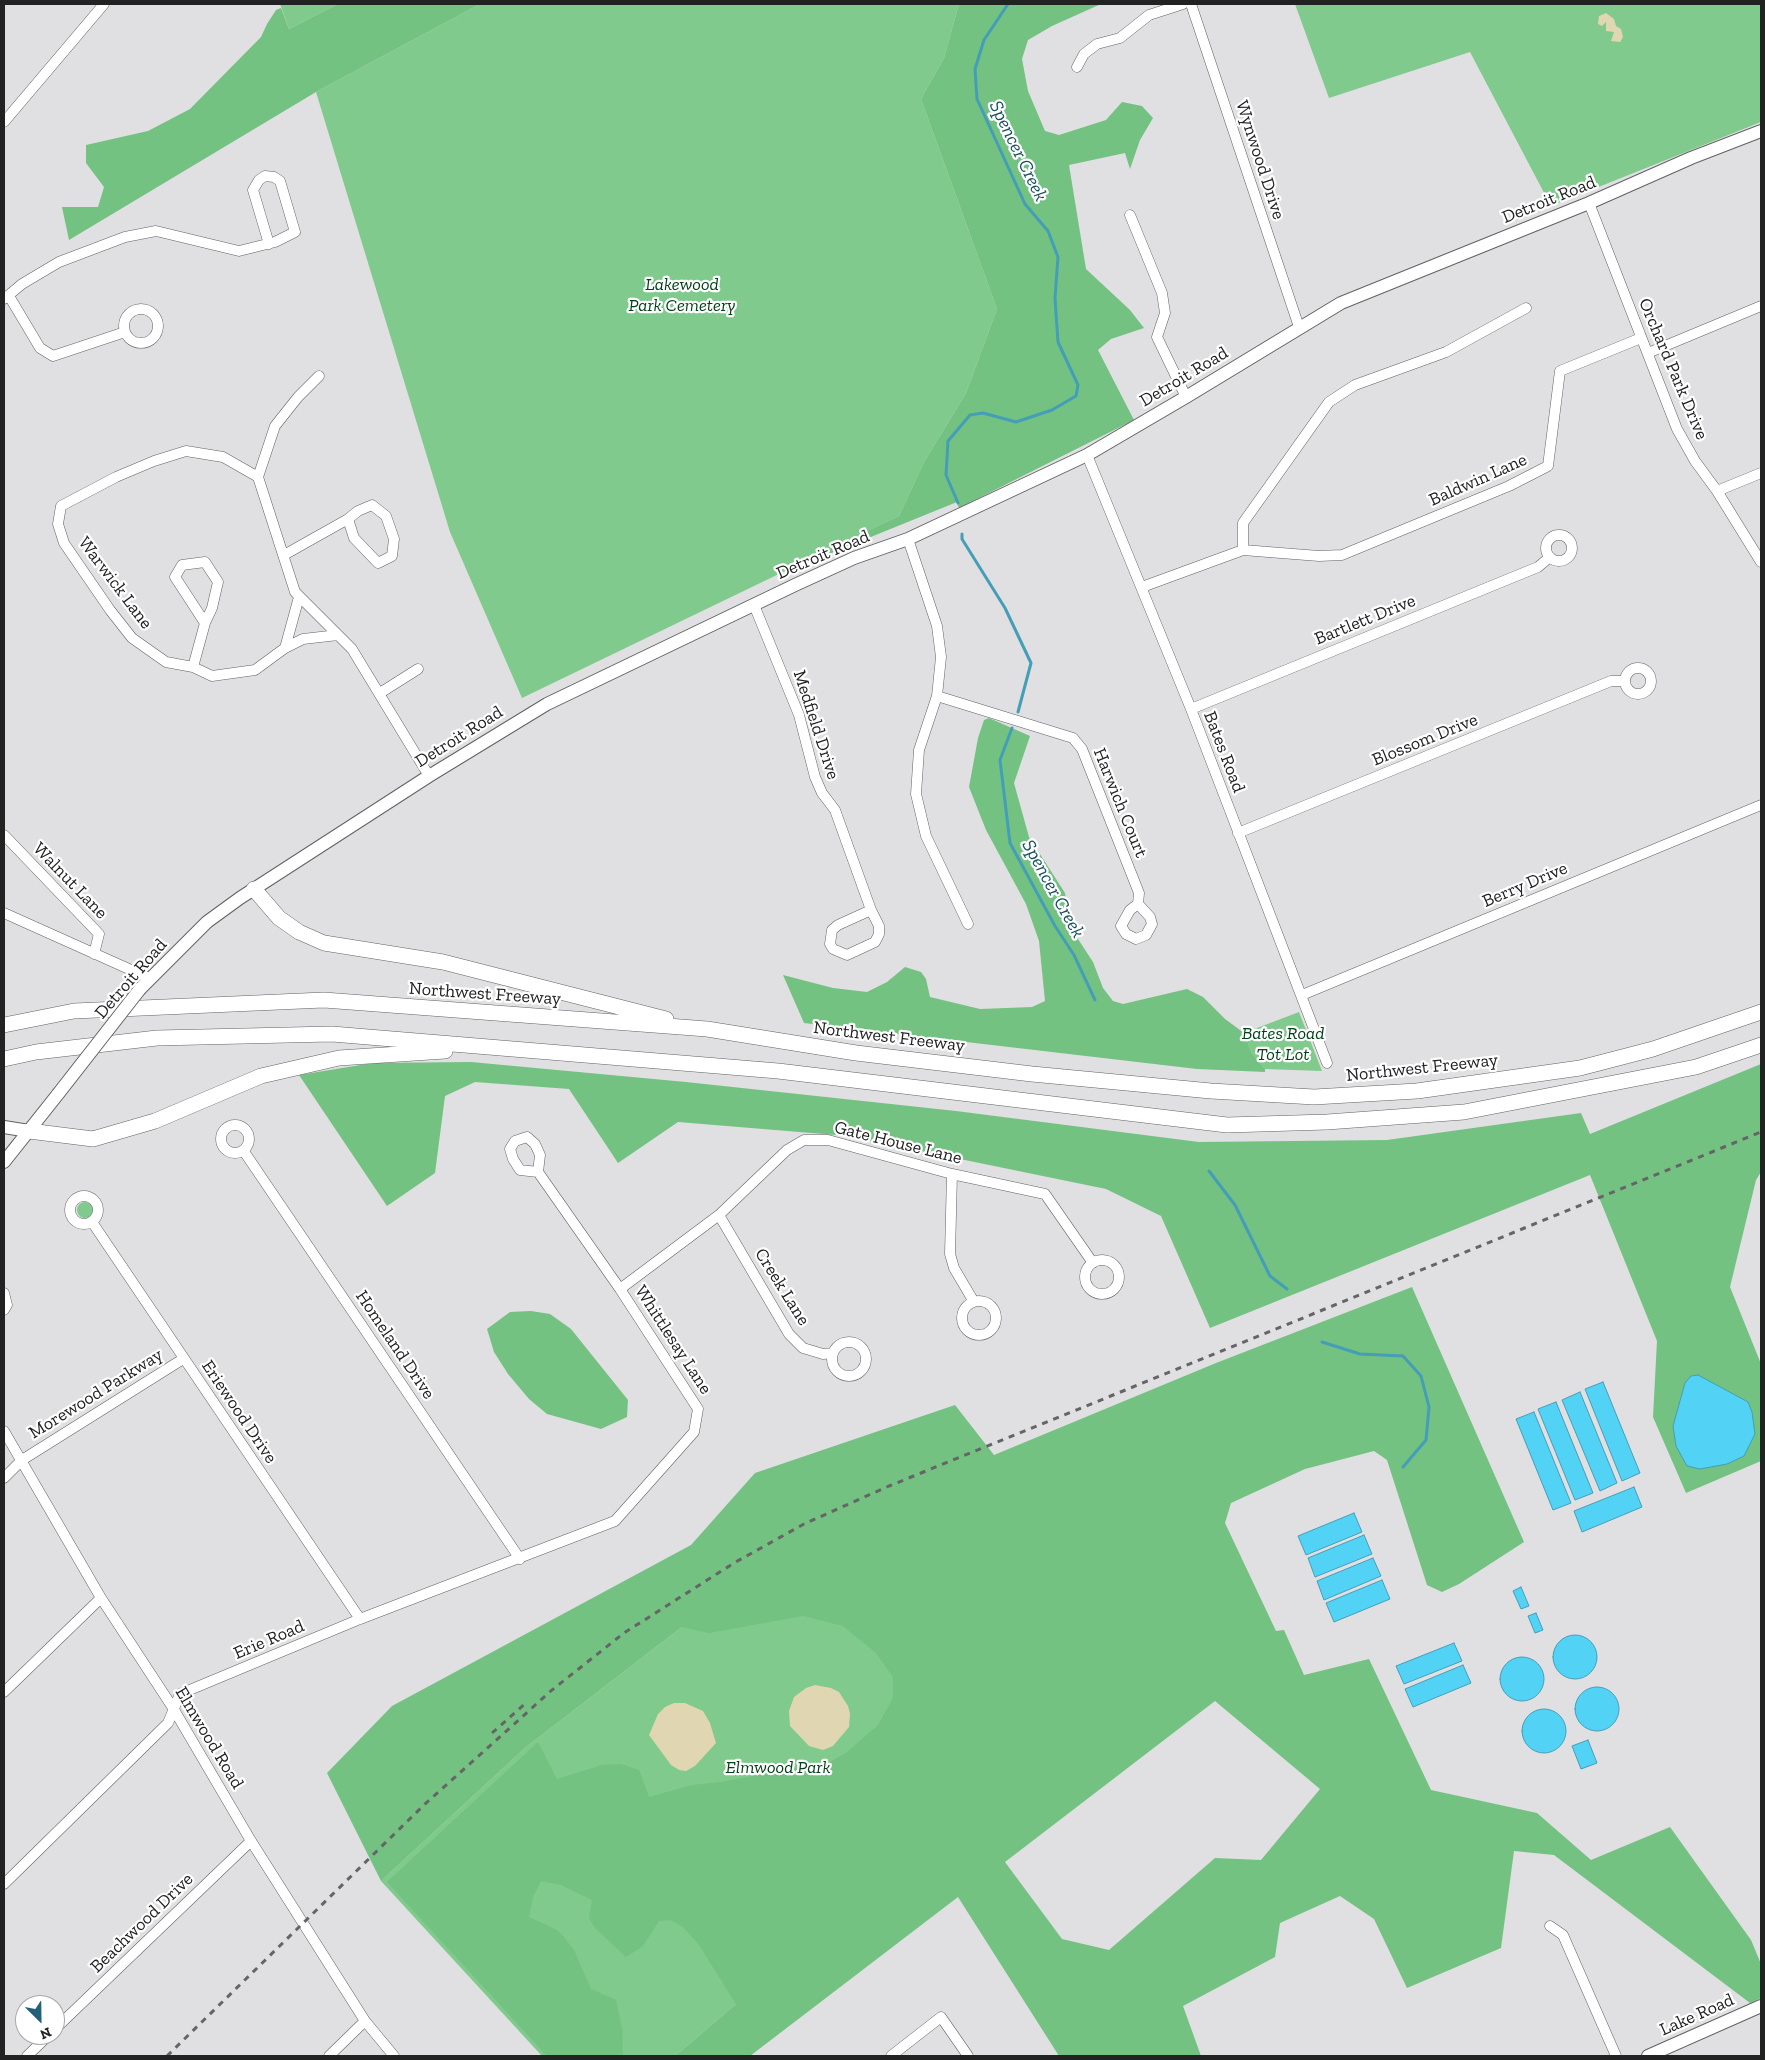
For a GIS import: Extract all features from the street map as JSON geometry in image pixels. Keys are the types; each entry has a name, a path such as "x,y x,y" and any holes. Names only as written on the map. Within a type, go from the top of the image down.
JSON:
{"highway":[{"path":"254,889 279,918 299,932 324,943 444,962 707,1029"},
{"name":"Northwest Freeway","path":"4,1025 74,1011 324,1000 707,1029 856,1053 1032,1074 1211,1091 1314,1097 1416,1091 1580,1068 1654,1049 1761,1012"},
{"path":"4,1059 36,1052 157,1038 332,1034 778,1071 1227,1125 1327,1122 1464,1112 1696,1067 1761,1045"},
{"path":"29,1131 93,1138 155,1121 261,1076 339,1058 494,1047"}],"main road":[{"name":"Detroit Road","path":"4,1162 149,978 207,922 254,889 429,776 548,704 854,558 908,539 1087,454 1186,397 1340,302 1589,203 1691,158 1761,131"},
{"path":"4,1127 29,1131"},
{"name":"Lake Road","path":"1648,2056 1761,2006"}],"street":[{"path":"4,122 104,4"},
{"path":"1077,67 1084,54 1097,44 1120,38 1149,15 1183,4"},
{"name":"Wynwood Drive","path":"1191,4 1298,327"},
{"path":"125,332 53,356 40,348 6,297 22,284 60,262 125,237 156,231 239,251 269,244 295,232 280,181 274,177 265,176 259,180 253,190 269,244"},
{"name":"Orchard Park Drive","path":"1589,203 1677,429 1695,461 1717,491 1761,562"},
{"path":"1130,215 1162,293 1165,313 1157,337 1186,397"},
{"path":"1648,354 1761,306"},
{"path":"1243,550 1243,523 1329,402 1355,385 1446,352 1526,308"},
{"name":"Baldwin Lane","path":"1142,587 1243,550 1319,556 1342,554 1509,486 1548,466 1560,371 1641,338"},
{"path":"319,376 298,396 275,426 258,477 284,555 294,592 352,649 429,776"},
{"name":"Warwick Lane","path":"258,477 223,457 186,451 154,461 116,477 61,506 58,524 64,543 132,638 166,662 193,667 212,676 255,670 285,648 303,639 338,634"},
{"name":"Bates Road","path":"1087,454 1142,587 1302,995 1327,1064"},
{"path":"1717,491 1761,473"},
{"path":"284,555 372,504 386,516 394,539 392,556 378,563 354,538 348,519"},
{"path":"908,539 937,626 942,657 937,696 919,750 916,794 926,836 968,924"},
{"name":"Bartlett Drive","path":"1190,709 1538,567 1550,557"},
{"path":"193,667 205,623 212,608 218,582 205,562 182,565 175,576 205,623"},
{"path":"285,648 300,597"},
{"name":"Medfield Drive","path":"754,605 799,715 815,777 822,793 835,810 871,910 879,926 879,934 875,942 847,955 833,949 830,944 832,930 838,925 871,910"},
{"path":"380,693 418,669"},
{"name":"Blossom Drive","path":"1238,834 1611,681 1625,681"},
{"name":"Harwich Court","path":"937,696 1073,738 1082,750 1139,893 1138,904"},
{"name":"Berry Drive","path":"1302,995 1761,805"},
{"name":"Walnut Lane","path":"4,835 99,934 94,954"},
{"path":"4,913 149,978"},
{"name":"Gate House Lane","path":"620,1289 719,1216 787,1150 804,1140 828,1140 952,1174 1045,1194 1093,1263"},
{"name":"Homeland Drive","path":"243,1150 520,1558"},
{"name":"Whittlesay Lane","path":"538,1172 620,1289 698,1409 694,1432 615,1522"},
{"path":"952,1174 950,1254 954,1268 974,1302"},
{"name":"Creek Lane","path":"719,1216 789,1334 803,1348 823,1354 833,1353"},
{"name":"Eriewood Drive","path":"92,1222 360,1620"},
{"path":"4,1293 8,1305 4,1310"},
{"name":"Morewood Parkway","path":"4,1478 22,1460 183,1359"},
{"name":"Elmwood Road","path":"4,1431 102,1598 173,1708 251,1841 366,2021 394,2056"},
{"name":"Erie Road","path":"4,1884 168,1723 180,1694 360,1620 615,1522"},
{"path":"4,1692 102,1598"},
{"name":"Beachwood Drive","path":"65,2019 251,1841"},
{"path":"1550,1926 1563,1935 1616,2056"},
{"path":"891,2056 941,2017 968,2056"},
{"path":"329,2056 366,2021"},
{"path":"27,2056 39,2045"}],"green space":[{"path":"280,4 338,4 289,29"},
{"path":"338,4 480,4 316,92 69,240 62,207 98,207 104,187 86,163 86,145 148,131 190,109 261,37 276,10 281,8 289,29"},
{"name":"Lakewood Park Cemetery","path":"480,4 959,4 944,58 921,99 997,309 966,393 924,462 899,516 522,698 450,532 316,92"},
{"path":"959,4 1101,4 1052,26 1028,40 1022,59 1028,91 1045,131 1059,135 1106,120 1122,102 1142,106 1153,118 1140,140 1130,169 1125,153 1069,165 1086,269 1130,310 1144,328 1111,339 1098,350 1134,420 959,508 957,502 819,558 813,557 899,516 924,462 966,393 997,309 921,99 944,58"},
{"path":"1295,4 1761,4 1761,122 1551,206 1470,52 1329,98"},
{"path":"989,718 1030,736 1014,783 1029,837 1065,893 1069,917 1076,936 1093,962 1103,988 1113,1001 1123,1004 1187,989 1203,997 1225,1019 1244,1033 1252,1053 1265,1069 1265,1072 1197,1069 804,1023 783,975 833,988 867,992 887,982 905,967 921,972 926,979 930,997 980,1009 1032,1007 1045,1001 1039,941 1026,904 986,830 969,787 978,738 984,720"},
{"name":"Bates Road Tot Lot","path":"1299,1012 1322,1071 1265,1069 1252,1053 1244,1033"},
{"path":"471,1062 686,1082 956,1111 1199,1142 1387,1140 1581,1113 1590,1134 1761,1064 1761,1172 1756,1180 1730,1287 1761,1364 1761,1461 1686,1493 1653,1417 1657,1341 1590,1175 1210,1328 1161,1216 1106,1189 848,1136 678,1122 618,1163 569,1089 475,1082 445,1096 435,1173 387,1206 299,1075 373,1063"},
{"path":"85,1202 91,1204 93,1210 91,1216 85,1218 79,1216 77,1210 79,1204"},
{"path":"1412,1287 1524,1542 1459,1584 1442,1592 1427,1585 1387,1460 1374,1451 1305,1469 1231,1503 1225,1523 1276,1631 1284,1630 1304,1675 1369,1659 1431,1790 1537,1813 1591,1860 1670,1827 1751,1940 1761,1964 1761,1998 1750,2003 1554,1855 1514,1851 1501,1948 1407,1988 1374,1919 1340,1896 1280,1923 1275,1957 1183,2006 1201,2056 1059,2056 958,1897 750,2056 675,2056 736,2004 699,1945 683,1927 671,1920 659,1921 643,1946 626,1957 595,1928 589,1918 592,1900 561,1885 541,1881 533,1897 529,1917 557,1930 574,1950 591,1989 616,2000 622,2028 623,2056 547,2056 387,1882 538,1742 557,1779 602,1765 621,1764 639,1770 649,1797 692,1785 721,1782 799,1767 824,1765 846,1753 878,1725 893,1698 893,1677 876,1653 843,1626 803,1616 709,1633 682,1627 525,1748 381,1881 327,1773 392,1706 691,1545 755,1473 955,1405 994,1455 1216,1363","holes":["1215,1701 1320,1789 1261,1860 1215,1858 1109,1950 1062,1939 1005,1862"]},
{"path":"531,1311 550,1314 571,1329 628,1400 627,1417 601,1429 547,1414 529,1399 508,1374 494,1352 487,1329 510,1312"},
{"name":"Elmwood Park","path":"879,1510 949,1730 736,2004 675,2056 542,2056 381,1881 525,1748 682,1627"}],"sand":[{"path":"1606,13 1614,19 1616,26 1621,29 1623,37 1620,42 1611,41 1614,32 1606,31 1606,22 1602,26 1598,24 1599,16"},
{"path":"815,1685 831,1688 839,1692 848,1706 850,1714 849,1727 833,1746 823,1750 809,1746 790,1726 789,1711 794,1697 806,1688"},
{"path":"674,1703 685,1703 703,1711 710,1723 716,1743 695,1766 686,1771 679,1770 671,1765 649,1735 658,1714 665,1707"}],"water":[{"path":"1698,1375 1748,1402 1752,1412 1755,1434 1744,1456 1727,1464 1700,1469 1687,1466 1676,1446 1673,1426 1685,1383 1691,1376"},
{"path":"1603,1382 1640,1473 1622,1481 1585,1389"},
{"path":"1580,1392 1617,1483 1600,1491 1562,1400"},
{"path":"1556,1402 1593,1493 1575,1500 1538,1409"},
{"path":"1534,1412 1571,1503 1553,1510 1516,1419"},
{"path":"1634,1487 1642,1507 1582,1532 1574,1511"},
{"path":"1354,1513 1362,1532 1306,1555 1298,1536"},
{"path":"1364,1535 1372,1554 1315,1577 1308,1558"},
{"path":"1373,1558 1381,1576 1324,1600 1317,1581"},
{"path":"1382,1580 1390,1599 1334,1622 1326,1603"},
{"path":"1521,1587 1529,1606 1521,1609 1513,1591"},
{"path":"1536,1613 1543,1630 1535,1633 1528,1616"},
{"path":"1575,1635 1587,1639 1593,1645 1597,1657 1593,1669 1587,1675 1575,1679 1563,1675 1557,1669 1553,1657 1557,1645 1563,1639"},
{"path":"1454,1643 1462,1661 1404,1684 1396,1666"},
{"path":"1522,1657 1534,1661 1540,1667 1544,1679 1540,1691 1534,1697 1522,1701 1510,1697 1504,1691 1500,1679 1504,1667 1510,1661"},
{"path":"1463,1665 1471,1683 1413,1707 1405,1689"},
{"path":"1597,1687 1609,1691 1615,1697 1619,1709 1615,1721 1609,1727 1597,1731 1585,1727 1579,1721 1575,1709 1579,1697 1585,1691"},
{"path":"1544,1709 1556,1713 1562,1719 1566,1731 1562,1743 1556,1749 1544,1753 1532,1749 1526,1743 1522,1731 1526,1719 1532,1713"},
{"path":"1588,1740 1597,1763 1581,1769 1572,1746"}],"waterway":[{"name":"Spencer Creek","path":"958,503 946,475 948,441 970,415 983,413 1016,422 1052,410 1076,396 1078,385 1058,342 1055,298 1058,257 1048,231 1025,204 977,99 975,69 984,40 1008,4"},
{"name":"Spencer Creek","path":"962,534 962,539 1005,608 1031,663 1018,712"},
{"name":"Spencer Creek","path":"1012,728 1000,760 1010,843 1055,926 1074,955 1095,1000"},
{"name":"Spencer Creek","path":"1209,1171 1235,1205 1270,1276 1287,1289"},
{"name":"Spencer Creek","path":"1322,1342 1360,1354 1403,1356 1421,1376 1429,1407 1426,1440 1403,1467"}],"railway":[{"path":"167,2056 424,1805 552,1690 624,1633 734,1563 804,1524 889,1486 1761,1132"},
{"path":"492,1733 527,1702"}]}
